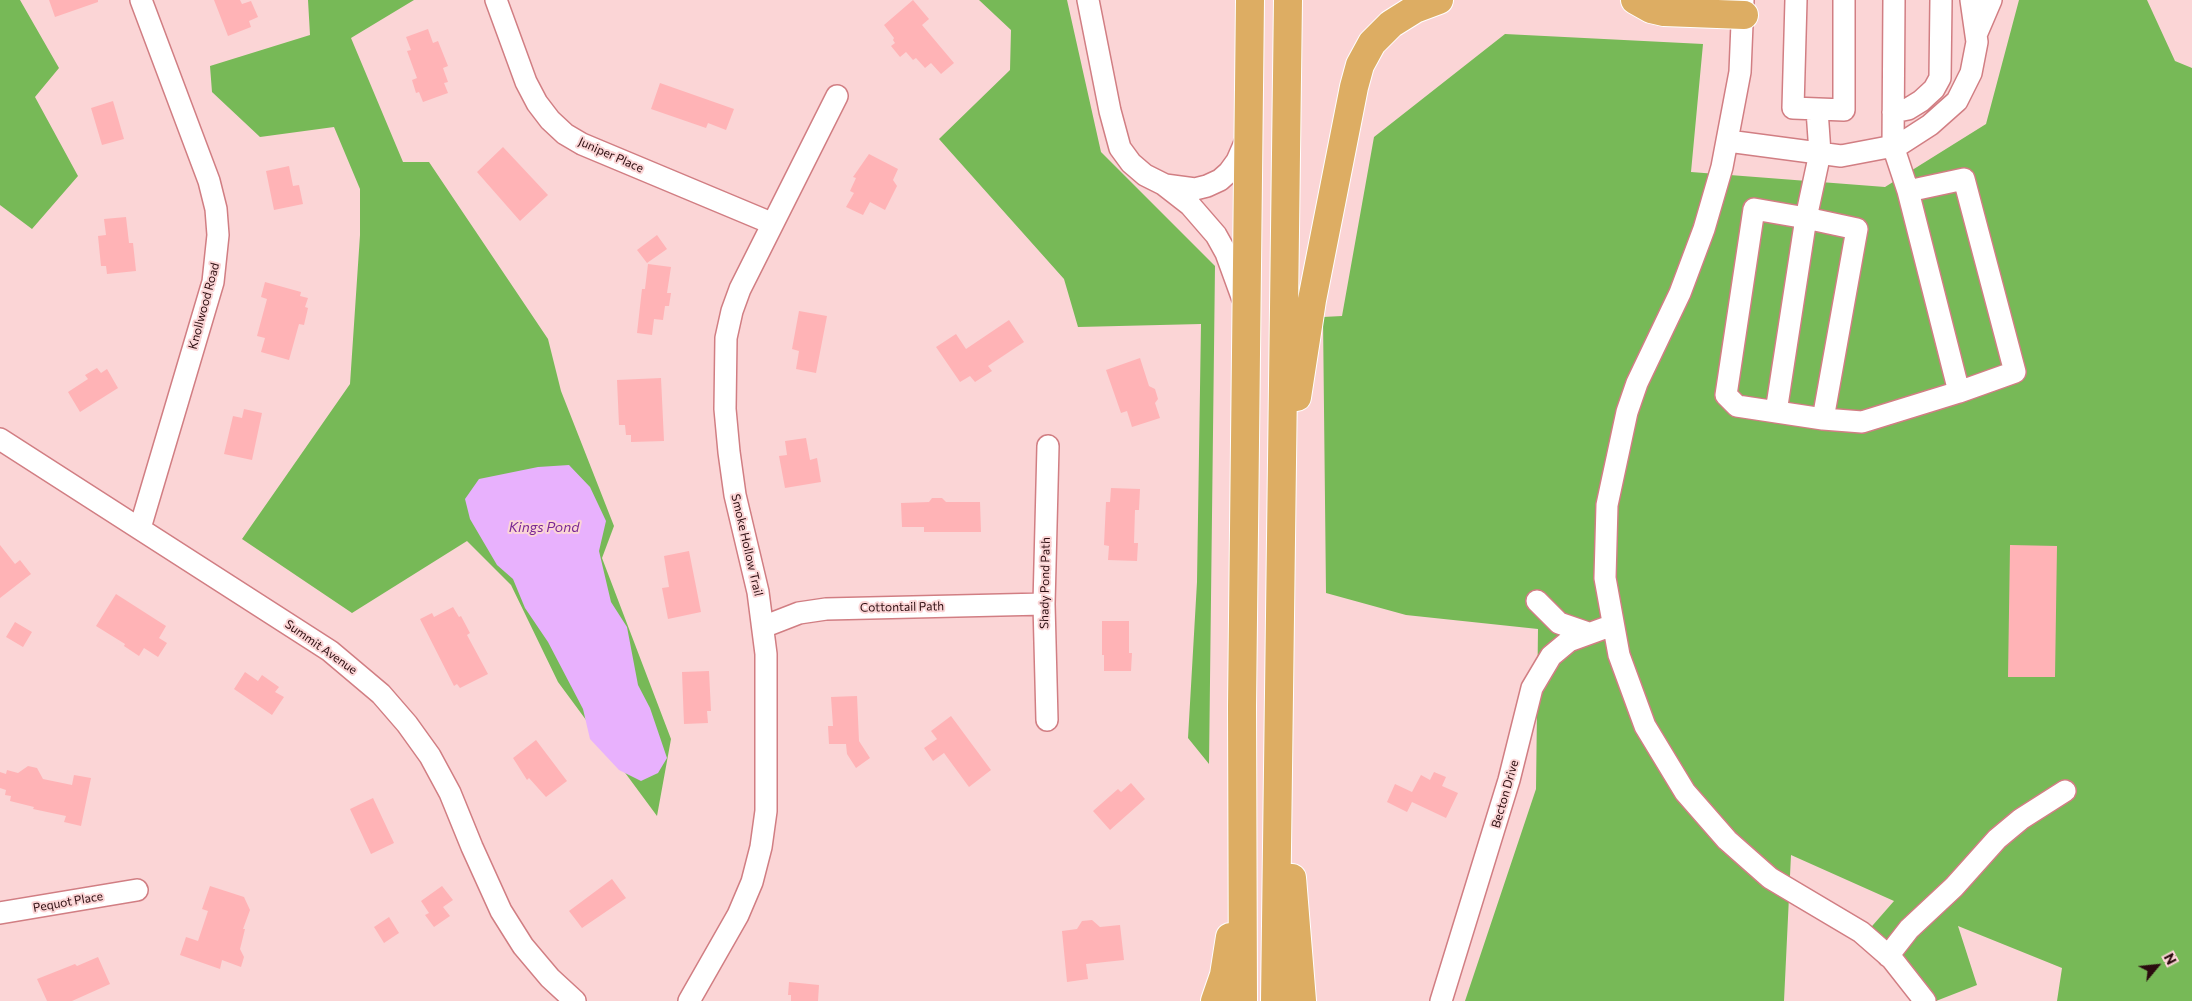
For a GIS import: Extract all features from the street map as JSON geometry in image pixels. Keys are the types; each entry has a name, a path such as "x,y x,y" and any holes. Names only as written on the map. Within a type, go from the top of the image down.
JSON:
{"highway":[{"path":"1243,1001 1242,706 1250,0"},
{"path":"1275,1001 1288,0"},
{"path":"1282,520 1298,391 1312,300 1356,76 1372,43 1391,24 1415,9 1439,0"},
{"path":"1635,0 1651,9 1664,12 1744,8"},
{"path":"1279,658 1294,912 1302,1001"},
{"path":"1216,1001 1224,975 1230,942 1242,706"}],"street":[{"name":"Knollwood Road","path":"140,528 212,282 218,235 216,209 209,181 141,0"},
{"name":"Juniper Place","path":"496,0 526,82 536,103 550,120 566,134 582,144 771,223"},
{"path":"1088,0 1110,111 1120,148 1138,169 1163,184 1190,205 1216,235 1234,272 1246,314"},
{"path":"1796,0 1793,108 1817,110 1844,110 1844,0"},
{"path":"1894,0 1893,146 1908,191 1959,392"},
{"path":"1893,112 1908,109 1922,101 1934,89 1940,78 1941,0"},
{"path":"1728,141 1842,156 1899,145 1930,125 1957,101 1971,73 1977,42 1971,0"},
{"path":"1976,35 1991,0"},
{"path":"1744,8 1740,72 1728,141 1713,198 1692,262 1637,382 1627,412 1607,504 1605,578 1613,625 1619,656 1645,726 1685,792 1727,840 1770,878 1861,932 1888,956 1925,1001"},
{"name":"Smoke Hollow Trail","path":"688,1001 738,915 752,882 761,847 766,811 766,654 758,592 731,470 725,409 726,338 732,311 740,289 771,223 837,96"},
{"path":"1776,412 1806,218 1820,153 1817,110"},
{"path":"1163,184 1194,189 1208,186 1220,180 1237,161 1249,134"},
{"path":"1823,419 1857,229 1754,209 1726,395 1737,406 1823,419 1862,422 1959,392 2015,372 1964,179 1908,191"},
{"name":"Summit Avenue","path":"0,439 330,651 381,694 407,724 430,756 450,793 501,911 523,946 550,978 574,1001"},
{"name":"Shady Pond Path","path":"1047,720 1044,604 1048,446"},
{"path":"1537,601 1559,623 1588,634"},
{"name":"Cottontail Path","path":"763,627 799,614 826,609 1044,604"},
{"name":"Becton Drive","path":"1441,1001 1504,798 1532,688 1551,656 1569,641 1613,625"},
{"path":"1888,956 1909,929 1954,887 1997,839 2021,818 2065,791"},
{"name":"Pequot Place","path":"0,913 137,890"}],"green space":[{"path":"0,0 20,0 59,68 35,97 78,176 32,229 0,205"},
{"path":"308,0 414,0 351,38 403,162 429,162 548,339 561,391 614,526 602,558 671,739 657,816 558,682 511,585 467,541 352,613 242,539 350,384 360,235 360,189 334,127 260,137 212,92 210,66 310,35"},
{"path":"979,0 1067,0 1101,152 1215,266 1209,764 1188,738 1197,582 1201,324 1078,327 1064,279 939,139 1010,70 1011,30"},
{"path":"2019,0 2147,0 2175,61 2192,68 2192,1001 2057,1001 2062,968 1958,926 1977,985 1936,1001 1922,1001 1866,933 1894,901 1791,855 1784,1001 1465,1001 1536,789 1538,629 1406,615 1326,593 1323,317 1342,316 1374,137 1505,34 1703,44 1691,172 1885,187 1986,124"}],"water":[{"name":"Kings Pond","path":"569,465 590,487 606,521 599,551 611,602 627,627 638,685 650,708 667,758 658,773 641,781 619,770 590,739 583,709 548,642 525,608 513,579 497,565 470,519 465,499 479,479 538,467"}],"building":[{"path":"49,0 98,0 98,2 55,17"},
{"path":"214,0 240,0 242,4 251,1 258,17 249,21 251,27 228,36"},
{"path":"913,0 929,19 922,25 954,63 941,74 931,63 925,68 916,58 913,60 906,52 900,57 891,46 895,43 894,38 884,25"},
{"path":"428,29 433,43 438,41 448,66 443,68 448,82 444,83 448,93 423,102 419,92 416,93 412,80 417,78 407,51 411,50 406,37"},
{"path":"660,83 734,109 726,130 708,123 706,128 651,109"},
{"path":"113,101 124,139 102,145 91,108"},
{"path":"503,147 548,195 520,221 477,172"},
{"path":"869,154 898,169 893,180 897,186 885,210 870,202 863,215 846,207 854,193 850,191 856,178 853,177"},
{"path":"289,166 293,186 299,185 303,204 274,210 266,171"},
{"path":"126,217 129,243 133,243 136,271 107,274 106,266 101,266 98,236 106,235 104,219"},
{"path":"657,235 667,249 647,263 637,250"},
{"path":"648,264 671,267 667,293 671,293 669,306 665,306 663,320 654,319 652,335 637,333 642,289 645,289"},
{"path":"265,282 301,292 300,296 308,298 305,307 308,308 304,325 299,324 289,360 261,352 265,338 257,336 267,299 261,297"},
{"path":"799,311 827,316 816,373 796,369 799,351 792,349"},
{"path":"1009,320 1024,342 988,366 992,371 975,382 970,376 960,382 936,347 956,334 966,349"},
{"path":"1140,358 1149,386 1155,389 1158,399 1155,403 1160,418 1132,427 1127,411 1121,413 1106,370"},
{"path":"97,368 101,373 107,369 118,388 80,412 68,392 88,379 85,375"},
{"path":"661,378 664,441 631,442 631,435 626,435 625,425 619,425 617,380"},
{"path":"244,409 262,413 252,460 224,454 233,416 242,418"},
{"path":"806,438 810,460 817,458 821,482 785,488 779,456 787,455 785,441"},
{"path":"1111,488 1140,489 1139,510 1135,510 1134,543 1138,543 1137,561 1108,560 1109,546 1104,545 1106,502 1110,502"},
{"path":"932,498 942,498 946,502 980,502 981,532 924,532 924,527 902,527 901,503 929,502"},
{"path":"0,545 15,564 20,560 31,574 0,598"},
{"path":"2010,545 2057,546 2055,677 2008,677"},
{"path":"689,551 701,612 668,619 662,588 669,587 664,556"},
{"path":"116,594 166,626 159,638 167,643 158,657 144,648 139,656 124,646 125,644 96,626"},
{"path":"453,607 459,617 461,616 470,633 467,635 488,674 460,688 457,684 454,686 420,619 432,613 434,617"},
{"path":"1102,621 1129,621 1129,653 1132,653 1131,671 1104,671"},
{"path":"15,622 32,632 23,647 6,637"},
{"path":"709,671 711,711 707,711 708,723 684,724 682,672"},
{"path":"245,672 258,681 262,675 279,687 275,692 284,697 272,715 234,689"},
{"path":"857,696 859,741 870,758 856,768 847,754 846,744 829,744 828,726 833,726 831,697"},
{"path":"951,716 991,770 969,787 944,753 933,761 924,748 937,739 931,731"},
{"path":"536,740 567,781 546,797 529,778 527,780 513,758"},
{"path":"28,766 37,768 43,779 72,785 74,775 91,778 81,826 64,822 66,816 33,809 34,807 10,801 11,796 5,795 6,790 0,788 0,772 6,774 7,770 18,773"},
{"path":"1434,772 1446,777 1442,786 1458,793 1446,818 1412,802 1407,812 1387,802 1395,784 1412,792 1421,775 1430,780"},
{"path":"1131,783 1145,799 1110,830 1093,811 1118,789 1121,792"},
{"path":"373,798 394,843 371,854 350,809"},
{"path":"612,879 626,898 582,928 569,911"},
{"path":"210,886 244,897 250,910 243,929 245,929 240,949 244,957 241,967 222,960 220,969 180,955 186,937 198,941 208,911 202,909"},
{"path":"442,886 453,900 443,907 450,916 434,927 425,915 429,913 421,901"},
{"path":"389,917 399,933 384,943 374,927"},
{"path":"1092,920 1100,927 1120,925 1124,960 1086,964 1088,979 1067,982 1062,931 1077,929 1082,921"},
{"path":"98,957 110,984 72,1001 47,1001 37,979"},
{"path":"789,982 819,985 818,1001 791,1001 791,995 788,995"}]}
